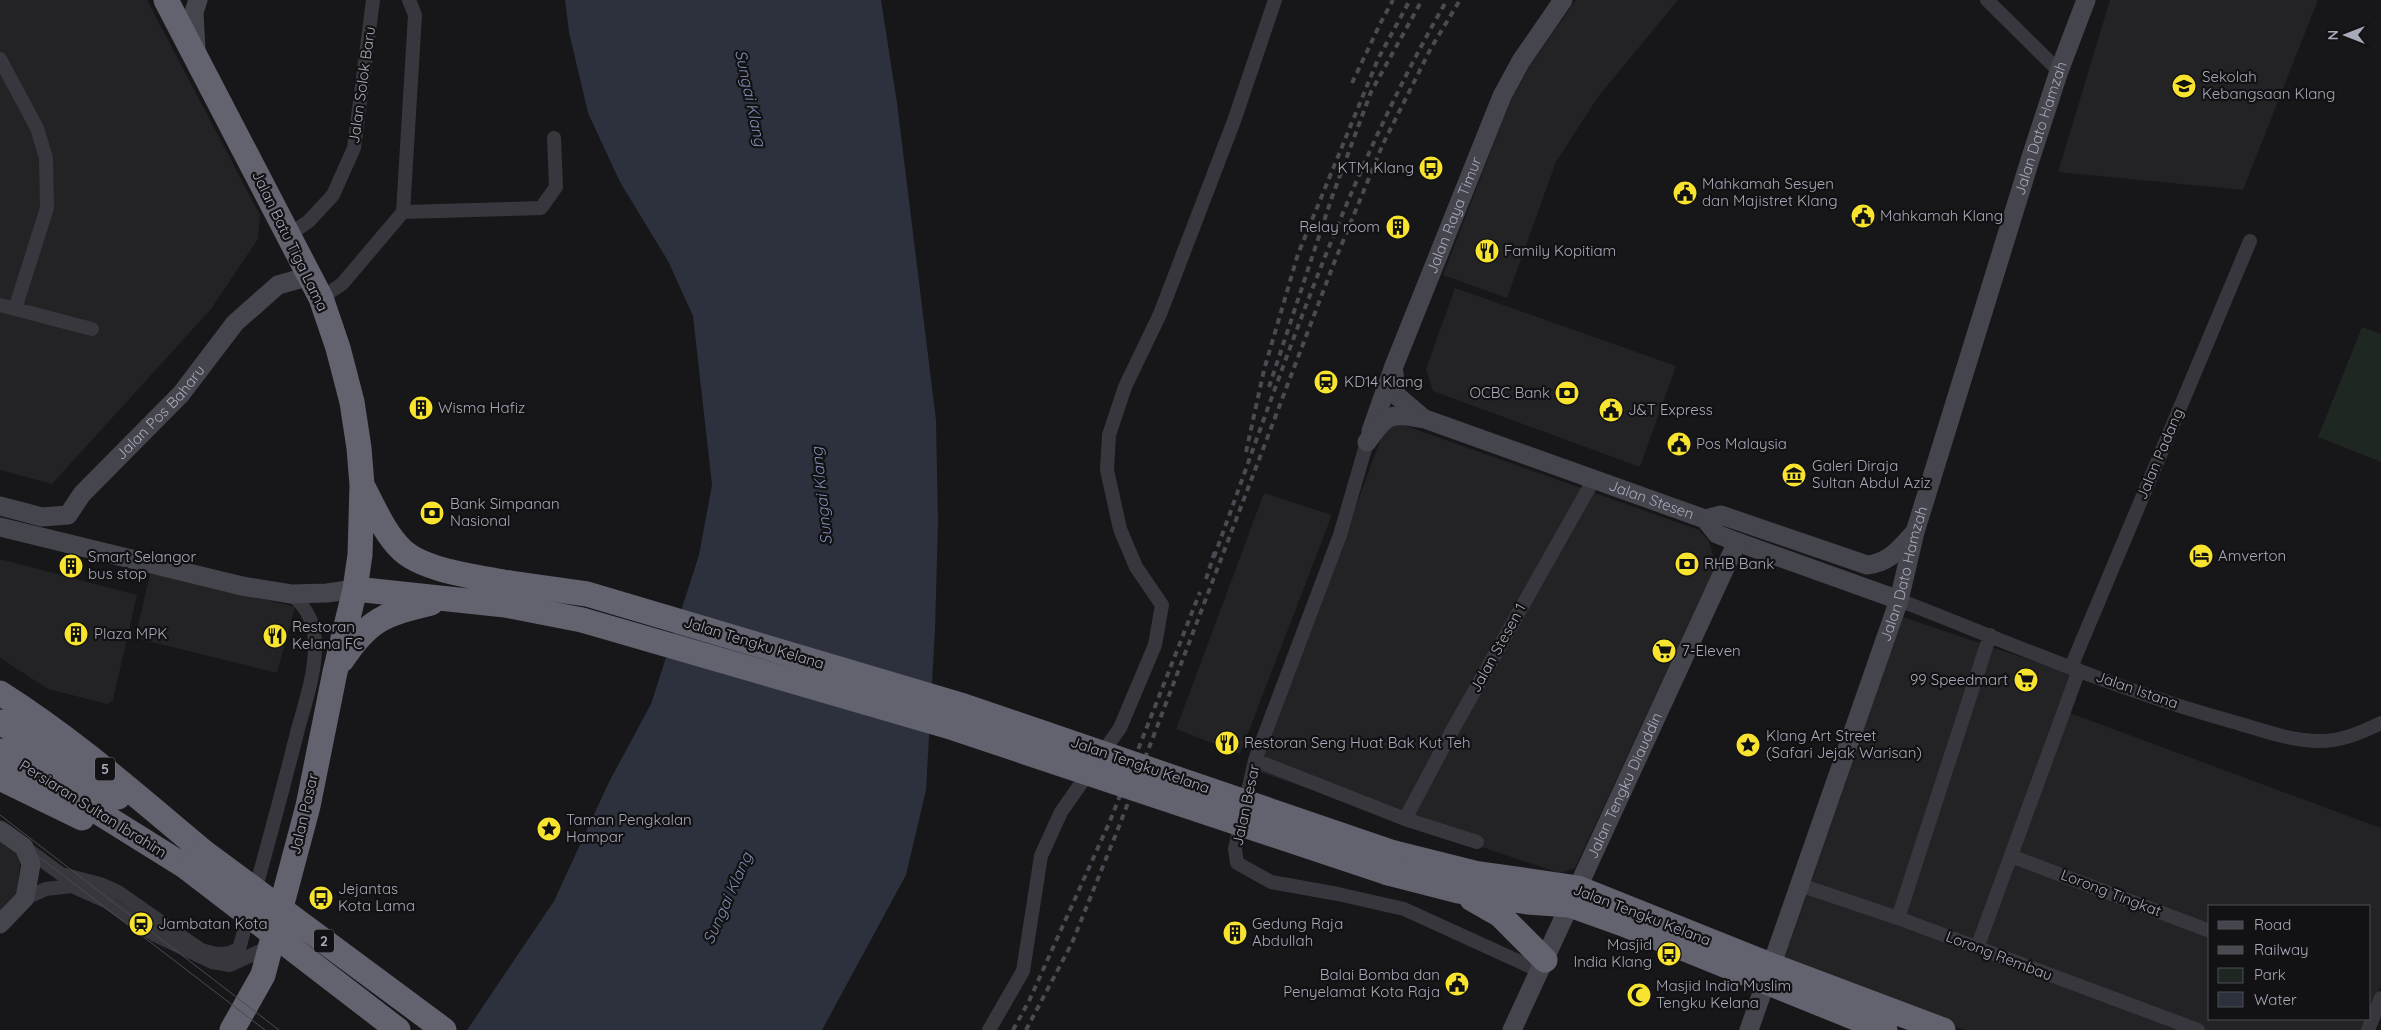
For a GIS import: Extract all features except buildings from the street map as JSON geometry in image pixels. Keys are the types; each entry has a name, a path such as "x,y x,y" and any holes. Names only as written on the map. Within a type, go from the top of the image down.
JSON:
{"highway":[{"name":"Jalan Batu Tiga Lama","path":"166,0 321,298 338,348 352,402 362,485 360,555 355,590"},
{"name":"Jalan Tengku Kelana","path":"362,485 384,525 404,552 419,561 582,620 947,726 1391,863 1458,891 1527,902 1574,897"},
{"name":"Jalan Tengku Kelana","path":"355,590 460,600 507,594"},
{"name":"Jalan Pasar","path":"232,1030 262,975 268,947 308,806 334,672 355,590"},
{"path":"334,672 354,642 375,621 399,610 432,603 460,600"},
{"name":"5","path":"0,693 32,713 94,760 195,859"},
{"name":"Persiaran Sultan Ibrahim","path":"0,722 195,859"},
{"name":"Persiaran Sultan Ibrahim","path":"0,751 195,859"},
{"path":"0,778 195,859"},
{"name":"2","path":"195,859 398,1030"},
{"name":"2","path":"195,859 444,1030"},
{"name":"Jalan Tengku Kelana","path":"1391,863 1474,873 1574,897 1770,975 1885,1030"},
{"path":"1458,891 1500,915 1542,965"},
{"name":"Jalan Tengku Kelana","path":"1770,975 1943,1030"}],"main road":[{"path":"197,60 194,12 198,0"},
{"name":"Jalan Raya Timur","path":"1368,442 1394,366 1502,96 1522,61 1563,0"},
{"name":"Jalan Dato Hamzah","path":"1749,1030 1770,975 1782,931 1899,600 1915,532 2059,70 2086,0"},
{"name":"Jalan Pos Baharu","path":"68,515 82,494 181,394 235,323 278,285 310,276"},
{"name":"Jalan Stesen","path":"1394,366 1396,395 1425,419"},
{"name":"Jalan Stesen","path":"1368,442 1379,425 1387,418 1398,414 1425,419 1705,519 1717,534 1899,600"},
{"path":"0,506 42,517 68,515 69,532 80,548"},
{"path":"1705,519 1721,515 1867,565 1879,564 1892,556 1915,532"},
{"path":"0,527 210,580 291,594 355,590"},
{"name":"Jalan Tengku Diauddin","path":"1512,1030 1737,542"},
{"path":"0,830 24,847 31,864 25,898 0,924"}],"street":[{"name":"Jalan Solok Baru","path":"289,235 309,222 333,195 354,148 374,0"},
{"path":"321,298 342,284 404,212 415,15 409,0"},
{"path":"990,1030 1023,970 1041,856 1061,812 1120,728 1155,645 1162,605 1136,566 1120,529 1107,470 1109,435 1125,387 1160,314 1234,121 1275,0"},
{"path":"1987,0 2059,70"},
{"path":"0,59 37,128 46,158 47,208 15,309"},
{"path":"404,212 541,208 556,187 554,138"},
{"name":"Jalan Padang","path":"2075,668 2250,241"},
{"path":"0,305 92,329"},
{"name":"Jalan Besar","path":"1368,442 1340,535 1255,760 1235,849 1237,863 1270,882 1338,894 1404,909 1542,965"},
{"name":"Jalan Stesen 1","path":"1405,819 1458,720 1594,479"},
{"path":"24,847 61,874 100,884 118,892 201,950 216,955 230,954 240,949 281,800 312,667 314,650 312,624 303,604 291,594"},
{"name":"Jalan Istana","path":"1899,600 2075,668 2196,711 2296,739 2317,741 2340,739 2357,735 2381,723"},
{"path":"1898,918 1990,635"},
{"path":"1977,948 2011,856 2075,668"},
{"path":"1255,760 1405,819 1477,842"},
{"name":"Lorong Tingkat","path":"2011,856 2208,930"},
{"name":"Lorong Rembau","path":"1800,884 1898,918 2198,1030"},
{"path":"25,898 46,889 72,886 106,901 155,935 212,962 230,965 268,947"},
{"path":"2368,1030 2381,998"}],"shaded area":[{"path":"0,0 147,0 260,215 258,239 211,309 52,484 0,470"},
{"path":"1576,0 1678,0 1598,97 1556,162 1507,298 1443,275 1510,101 1531,64"},
{"name":"Sekolah Kebangsaan Klang","path":"2110,0 2318,0 2243,190 2058,172"},
{"path":"1455,288 1676,366 1640,467 1433,391 1426,369"},
{"path":"1395,422 1699,530 1709,541 1716,566 1575,868 1559,873 1259,772 1263,755 1386,425"},
{"path":"1264,493 1332,515 1240,754 1176,729"},
{"name":"Plaza MPK","path":"0,559 137,595 113,700 107,704 48,689 0,658"},
{"path":"151,570 295,607 277,673 135,638"},
{"path":"1903,617 2071,674 2059,709 2381,828 2381,984 2371,1010 2371,905 2208,905 2208,1020 2367,1020 2363,1030 1964,1030 1784,960"},
{"path":"0,840 16,851 20,864 17,892 0,910"}],"green space":[{"path":"2362,327 2381,334 2381,462 2318,437"}],"water":[{"name":"Sungai Klang","path":"565,0 881,0 897,103 936,420 938,522 935,630 926,790 906,875 822,1030 467,1030 554,901 609,782 651,704 699,555 712,485 693,316 668,261 620,182 588,113 569,32"}],"tram line":[{"path":"0,815 279,1030"},
{"path":"0,827 265,1030"}],"railway":[{"path":"1352,83 1393,0"},
{"path":"1246,452 1264,370 1298,254 1378,59 1410,0"},
{"path":"1269,387 1332,197 1371,92 1422,0"},
{"path":"1214,557 1291,344 1347,203 1411,66 1447,0"},
{"path":"1026,1030 1072,943 1118,829 1334,263 1383,144 1431,48 1460,0"},
{"path":"1206,579 1215,551"},
{"path":"1013,1030 1029,1001 1110,821 1200,592"}],"place":[{"name":"Sekolah Kebangsaan Klang","path":"2184,86"},
{"name":"KTM Klang","path":"1431,168"},
{"name":"Mahkamah Sesyen dan Majistret Klang","path":"1685,193"},
{"name":"Mahkamah Klang","path":"1863,216"},
{"name":"Relay room","path":"1398,227"},
{"name":"Family Kopitiam","path":"1487,251"},
{"name":"KD14 Klang","path":"1326,382"},
{"name":"OCBC Bank","path":"1567,393"},
{"name":"Wisma Hafiz","path":"421,408"},
{"name":"J&T Express","path":"1611,410"},
{"name":"Pos Malaysia","path":"1679,444"},
{"name":"Galeri Diraja Sultan Abdul Aziz","path":"1794,475"},
{"name":"Bank Simpanan Nasional","path":"432,513"},
{"name":"Amverton","path":"2201,556"},
{"name":"RHB Bank","path":"1687,564"},
{"name":"Smart Selangor bus stop","path":"71,566"},
{"name":"Plaza MPK","path":"76,634"},
{"name":"Restoran Kelana FC","path":"275,636"},
{"name":"7-Eleven","path":"1664,651"},
{"name":"99 Speedmart","path":"2026,680"},
{"name":"Restoran Seng Huat Bak Kut Teh","path":"1227,743"},
{"name":"Klang Art Street (Safari Jejak Warisan)","path":"1748,745"},
{"name":"Taman Pengkalan Hampar","path":"549,829"},
{"name":"Jejantas Kota Lama","path":"321,898"},
{"name":"Jambatan Kota","path":"141,924"},
{"name":"Gedung Raja Abdullah","path":"1235,933"},
{"name":"Masjid India Klang","path":"1669,954"},
{"name":"Balai Bomba dan Penyelamat Kota Raja","path":"1457,984"},
{"name":"Masjid India Muslim Tengku Kelana","path":"1639,995"}]}
